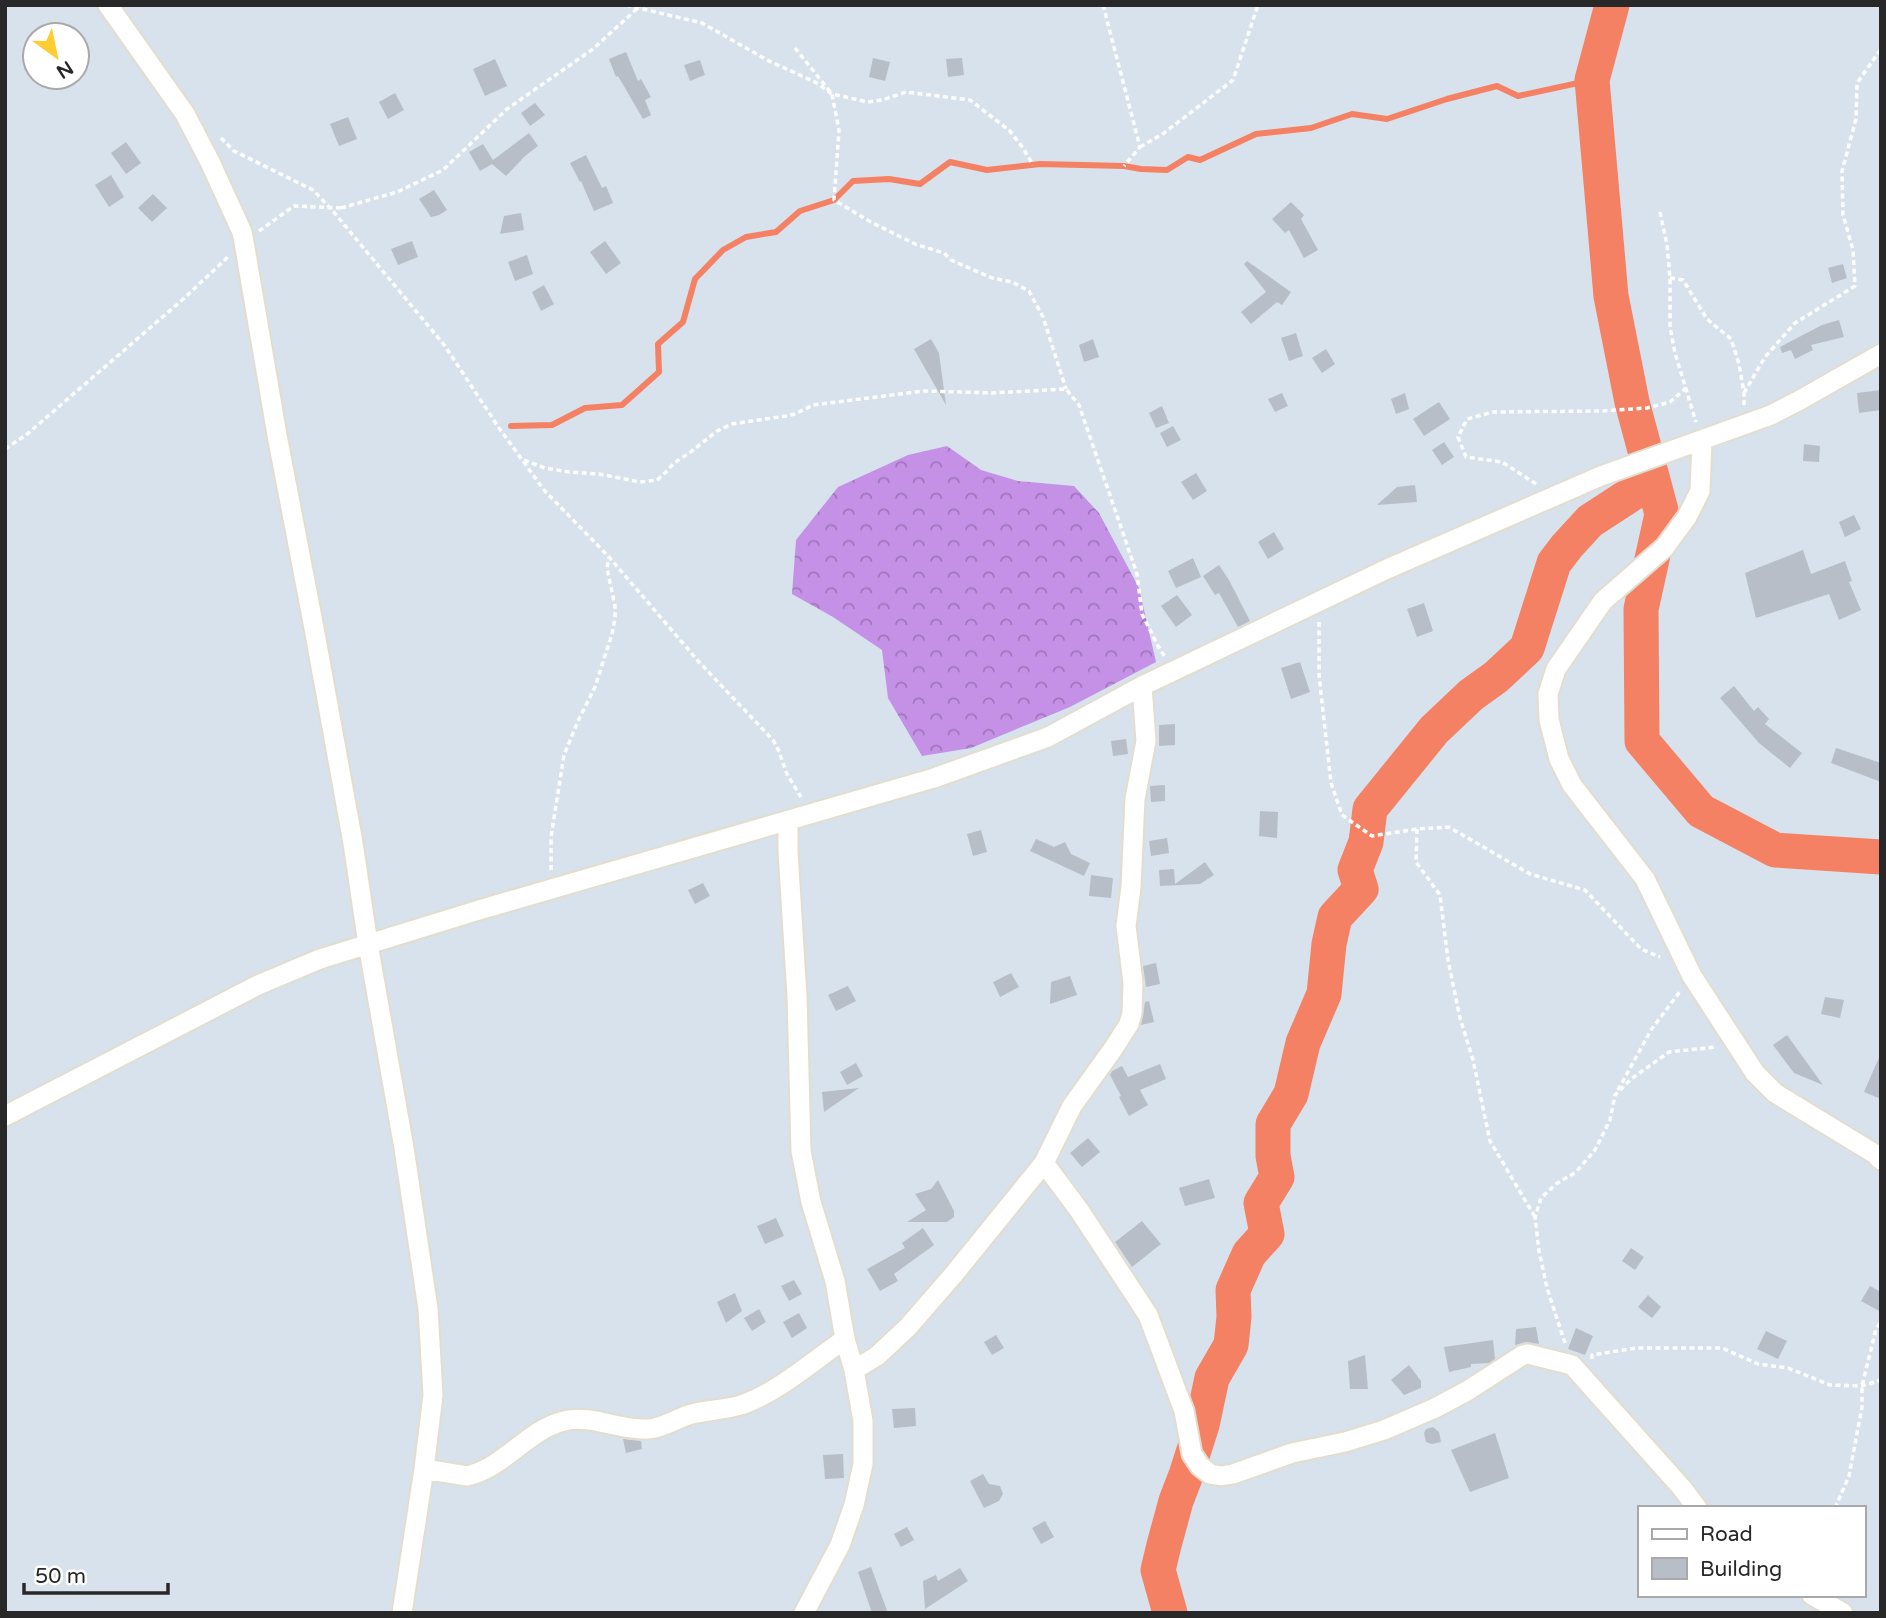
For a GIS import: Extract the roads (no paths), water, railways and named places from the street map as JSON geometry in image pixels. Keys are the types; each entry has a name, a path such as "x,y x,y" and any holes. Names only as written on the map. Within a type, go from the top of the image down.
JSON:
{"street":[{"path":"108,5 185,114 210,162 244,242 350,830 404,1147 428,1308 433,1395 402,1613"},
{"path":"5,1116 258,985 320,959 934,778 1048,737 1142,686 1387,569 1601,476 1747,425 1800,400 1881,354"},
{"path":"1694,444 1700,491 1687,517 1665,547 1603,601 1556,669 1548,694 1549,720 1559,759 1572,785 1645,879 1690,972 1735,1045 1760,1078 1775,1093 1875,1153 1881,1160"},
{"path":"854,1370 877,1356 908,1327 1044,1163 1067,1114 1124,1033 1132,1013 1133,983 1126,926 1131,887 1135,799 1146,741 1142,686"},
{"path":"788,821 802,1151 811,1202 835,1281 863,1421 863,1464 859,1484 840,1545 804,1613"},
{"path":"1044,1163 1079,1210 1148,1315 1184,1411 1196,1460 1210,1474 1233,1474 1292,1453 1345,1442 1384,1430 1436,1408 1522,1355 1535,1355 1572,1365 1696,1506"},
{"path":"424,1469 472,1475 486,1469 540,1432 567,1420 601,1422 645,1430 658,1428 691,1414 741,1405 773,1388 845,1339"},
{"path":"1815,1597 1843,1613"}],"waterway":[{"path":"1612,5 1592,80 1611,296 1632,402 1662,514 1641,609 1642,741 1701,811 1775,850 1881,857"},
{"path":"511,426 552,425 585,408 622,405 659,372 658,344 683,322 695,279 723,250 746,237 776,232 800,211 834,200 853,181 889,179 920,184 950,162 987,170 1040,164 1167,170 1188,157 1200,160 1256,134 1311,128 1352,114 1387,119 1497,86 1518,96 1592,80"},
{"path":"1170,1613 1158,1570 1164,1545 1202,1425 1212,1378 1231,1345 1233,1290 1249,1254 1267,1234 1261,1203 1277,1177 1273,1156 1273,1124 1291,1094 1303,1043 1324,994 1329,944 1335,917 1361,889 1355,870 1366,842 1370,809 1434,730 1527,648 1554,563 1567,546 1590,521 1653,480"}]}
